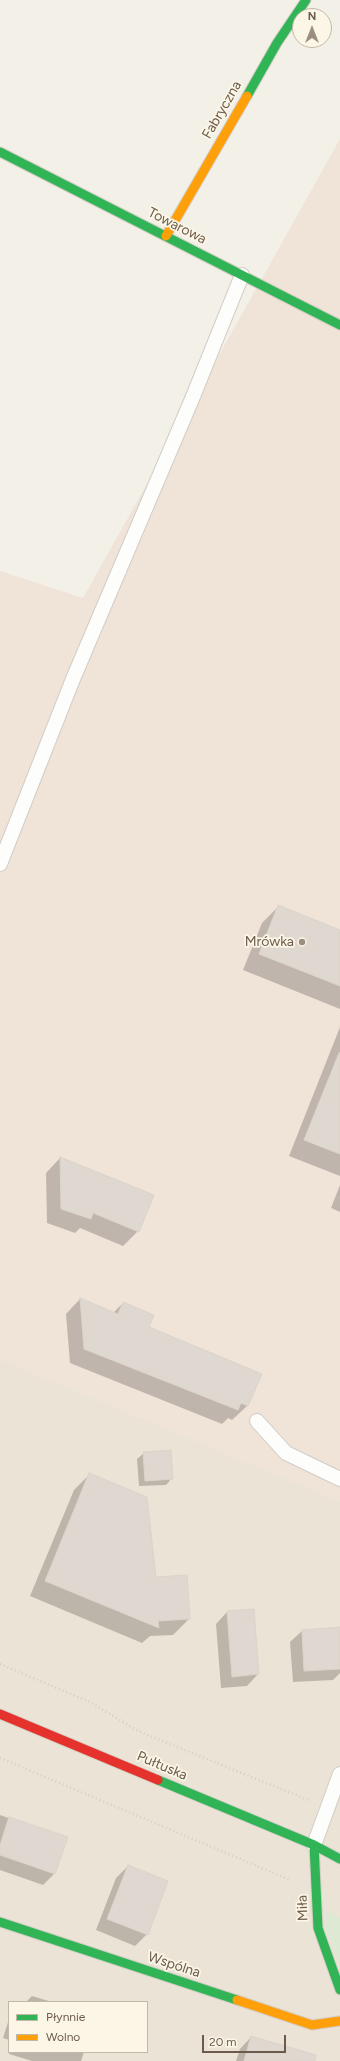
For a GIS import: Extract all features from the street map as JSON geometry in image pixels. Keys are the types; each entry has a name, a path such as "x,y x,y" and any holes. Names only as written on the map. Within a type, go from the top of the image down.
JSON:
{"street":[{"name":"Fabryczna","path":"166,236 277,43 306,0"},
{"name":"Towarowa","path":"0,152 340,325"},
{"name":"Pułtuska","path":"0,1714 314,1845 340,1859"},
{"name":"Pułtuska","path":"314,1845 340,1852"},
{"name":"Miła","path":"314,1845 318,1928 340,1990"},
{"name":"Wspólna","path":"0,1922 312,2025 340,2021"}],"lane":[{"path":"0,864 73,679 242,275"},
{"path":"257,1421 286,1453 340,1478"},
{"path":"314,1845 340,1774"}],"path":[{"path":"0,1664 90,1702 138,1731 328,1808"},
{"path":"0,1758 317,1892"}],"shaded area":[{"path":"340,139 340,1501 0,1359 0,571 83,598"},
{"path":"0,1359 340,1501 340,2061 0,2061"}],"green space":[{"path":"327,1911 340,1917 340,1964 324,1925"}],"building":[{"name":"Mrówka","path":"278,905 340,930 340,986 259,954"},
{"path":"340,1053 340,1154 304,1140"},
{"path":"60,1157 154,1195 139,1232 93,1213 91,1219 61,1209"},
{"path":"80,1298 118,1314 123,1302 154,1315 149,1327 262,1374 248,1406 241,1403 238,1410 84,1349"},
{"path":"171,1450 173,1479 145,1481 143,1452"},
{"path":"89,1473 147,1497 156,1577 187,1575 190,1619 158,1621 159,1628 45,1581"},
{"path":"254,1609 259,1674 232,1677 227,1611"},
{"path":"340,1627 340,1669 304,1671 302,1630"},
{"path":"9,1817 68,1837 55,1874 0,1855 0,1845"},
{"path":"128,1865 168,1881 148,1935 107,1919"},
{"path":"251,2036 316,2055 315,2061 244,2061"}],"traffic: fast":[{"path":"247,96 277,43 306,0"},
{"path":"0,152 340,325"},
{"path":"158,1780 314,1845 340,1859"},
{"path":"314,1845 318,1928 340,1990"},
{"path":"0,1922 237,2000"}],"traffic: slow":[{"path":"166,236 247,96"},
{"path":"237,2000 312,2025 340,2021"}],"traffic: jam":[{"path":"0,1714 158,1780"}],"place":[{"name":"Mrówka","path":"302,942"}]}
